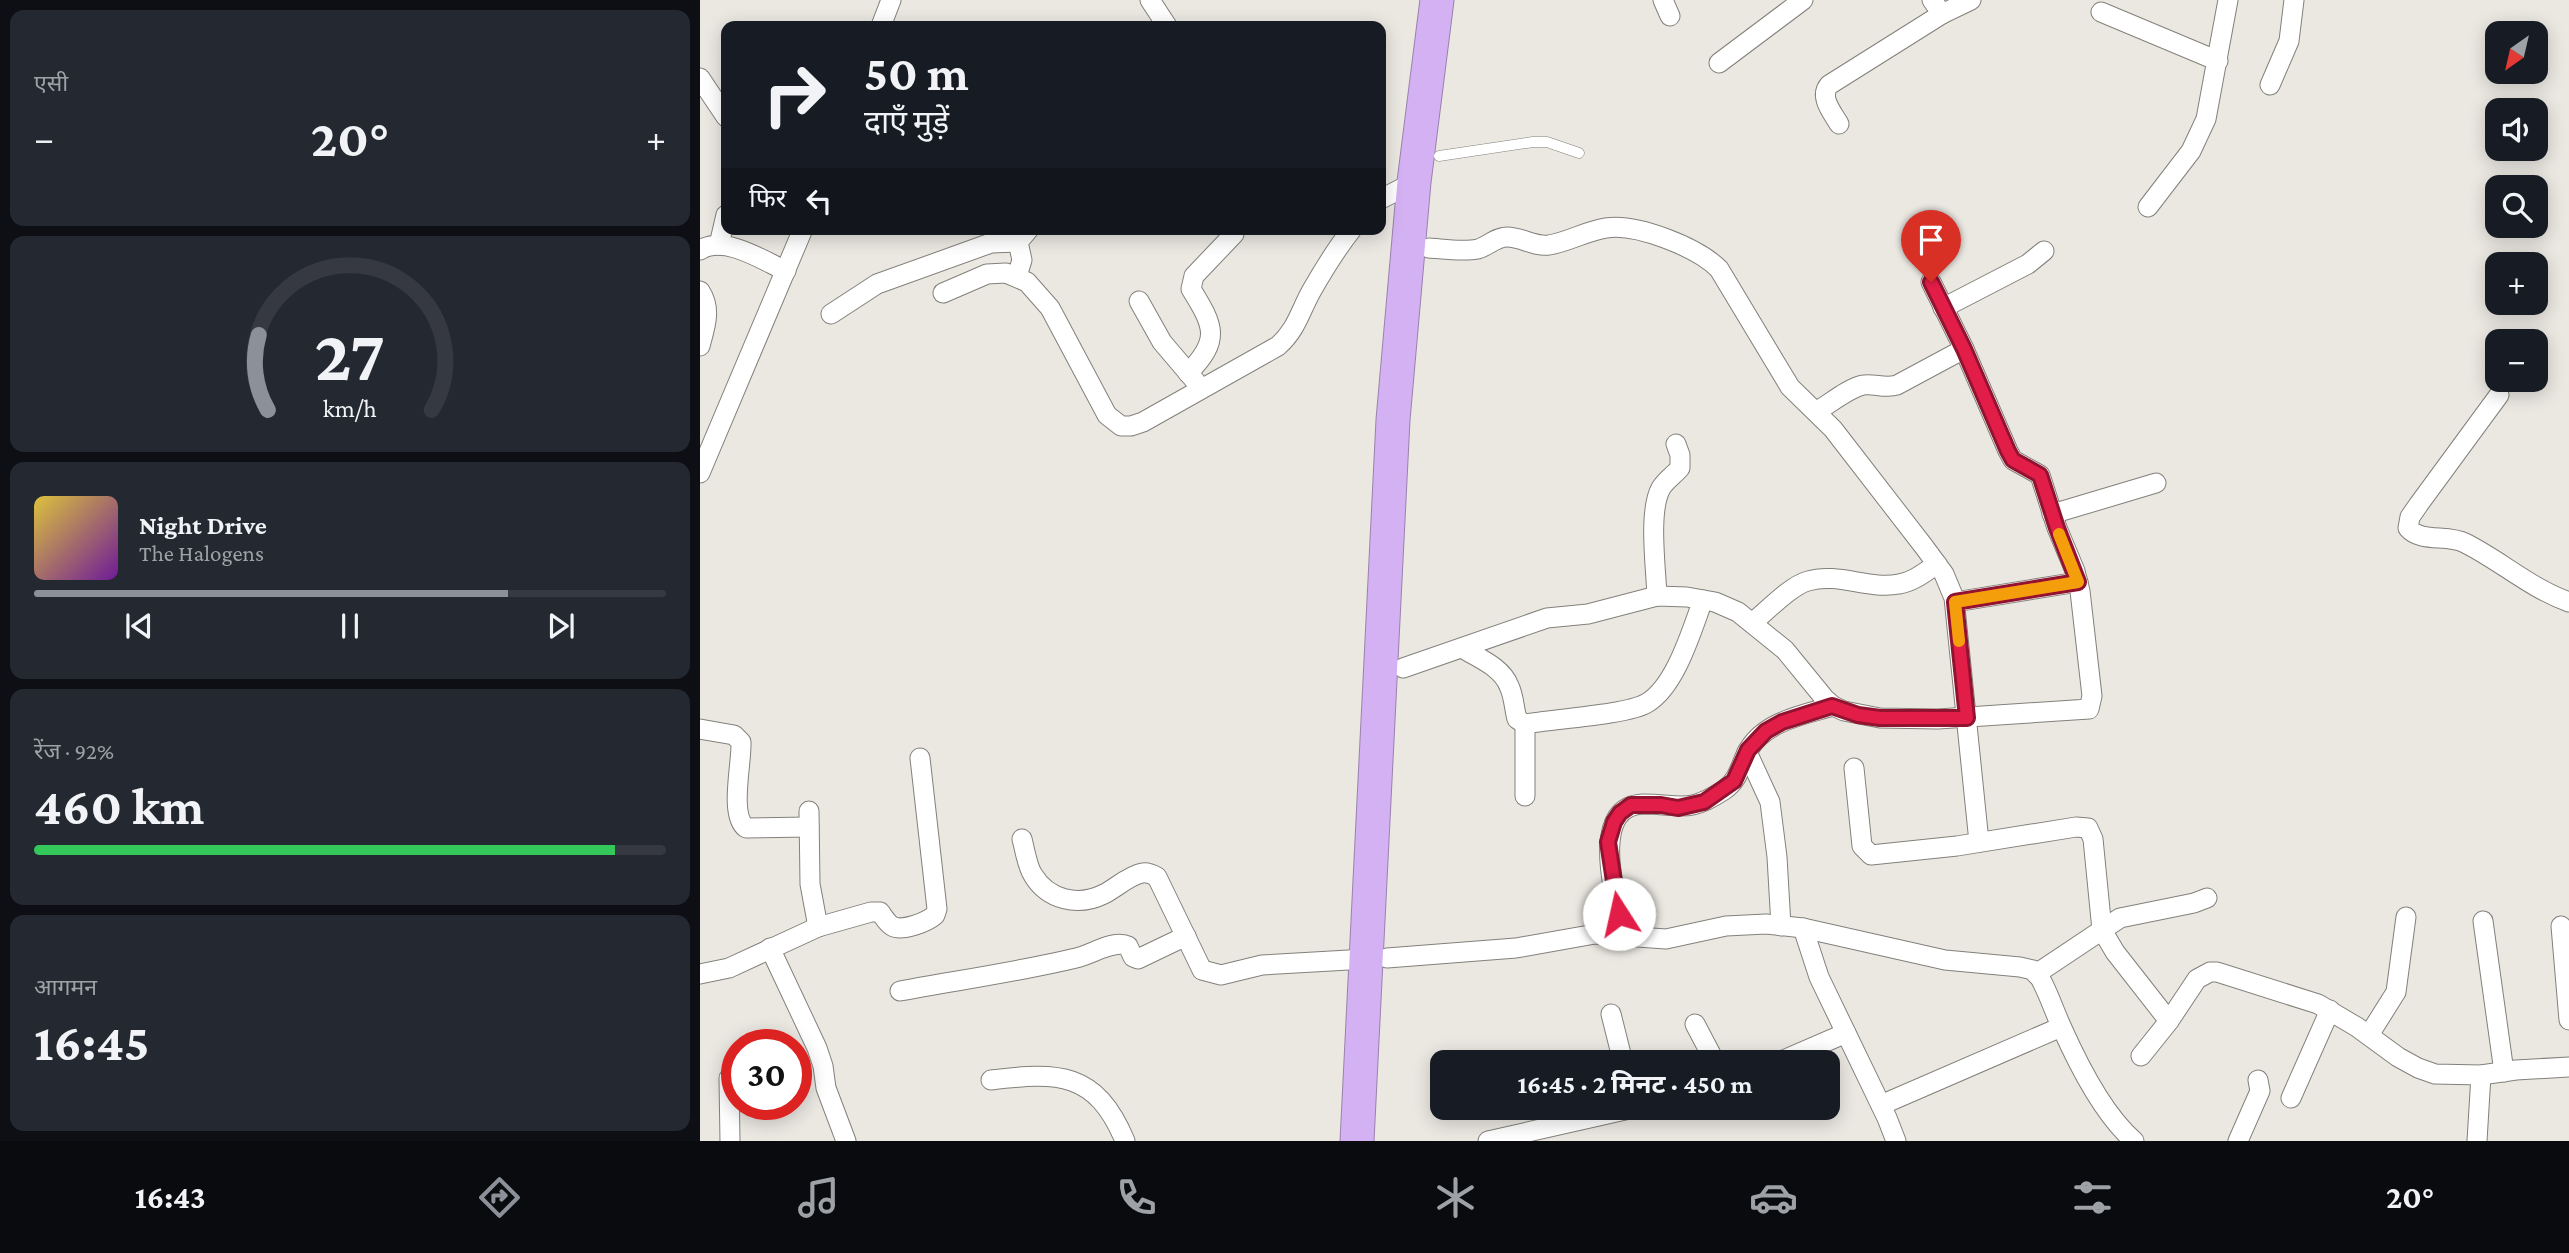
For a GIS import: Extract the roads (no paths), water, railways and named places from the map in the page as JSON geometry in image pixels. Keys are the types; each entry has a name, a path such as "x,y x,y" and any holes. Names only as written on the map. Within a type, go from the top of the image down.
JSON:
{"highway":[{"path":"1378,1141 1376,958 1393,420 1392,188 1437,0"},
{"path":"1357,1141 1403,668 1416,408 1429,248 1457,0"}],"street":[{"path":"883,21 891,0"},
{"path":"1150,0 1164,21"},
{"path":"1718,63 1803,0"},
{"path":"1839,124 1824,96 1829,85 1937,7 1971,0"},
{"path":"2148,207 2184,161 2199,136 2212,97 2228,0"},
{"path":"2270,85 2289,41 2294,0"},
{"path":"2101,12 2218,61"},
{"path":"700,78 721,110"},
{"path":"721,222 706,245 731,247 786,271"},
{"path":"1429,248 1477,249 1502,237 1548,245 1604,228 1618,227 1683,245 1709,259 1719,269 1790,387 1817,411 1937,564 1950,587 1955,602 1979,842"},
{"path":"700,473 801,235"},
{"path":"1188,373 1204,357 1210,340 1210,325 1191,283 1194,276 1233,235"},
{"path":"943,293 987,274 1006,273 1017,276 1036,289 1050,308 1107,415 1121,426 1131,426 1143,422 1278,346 1294,329 1316,283 1348,235"},
{"path":"831,314 877,284 990,243 1024,236 1023,260 1017,276"},
{"path":"1943,308 2028,264 2044,251"},
{"path":"1403,668 1547,618 1588,614 1657,596 1715,601 1738,612 1798,663 1832,706 1858,715 1880,718 1967,718 2088,709 2092,696 2078,582 2040,475 2013,460 1931,282"},
{"path":"700,291 707,303 708,314 700,346"},
{"path":"1139,302 1163,342 1201,388"},
{"path":"1817,411 1865,385 1897,385 1964,349"},
{"path":"2499,396 2410,517 2408,528 2417,535 2449,538 2465,543 2528,584 2569,602"},
{"path":"1657,596 1654,531 1658,495 1662,486 1680,468 1680,455 1676,444"},
{"path":"2052,514 2156,483"},
{"path":"1752,623 1795,588 1810,580 1836,579 1898,584 1917,577 1937,564"},
{"path":"1955,602 2078,582"},
{"path":"1462,648 1505,677 1511,690 1517,719 1525,724 1630,709 1650,702 1666,682 1680,658 1703,600"},
{"path":"1623,935 1608,842 1614,822 1620,813 1631,805 1678,808 1704,802 1734,781 1755,741 1782,722 1832,706"},
{"path":"1525,724 1525,796"},
{"path":"700,729 734,736 741,742 737,814 742,825 746,828 809,819 810,884 818,927"},
{"path":"1747,752 1770,802 1777,857 1781,926"},
{"path":"700,974 729,968 818,927 871,912 880,912 892,926 898,928 935,915 937,909 920,758"},
{"path":"1854,768 1862,846 1867,853 1917,850 2076,827 2088,828 2092,839 2102,930 2115,952 2169,1021"},
{"path":"1022,839 1032,874 1046,891 1060,898 1087,900 1101,896 1138,874 1150,873 1157,877 1202,970 1221,975 1262,965 1516,948 1595,934 1666,939 1746,924 1803,929 1945,961 2020,967 2036,974 2046,989 2061,1027 2102,1102 2116,1123 2134,1141"},
{"path":"2036,974 2120,918 2207,898"},
{"path":"2369,1035 2396,992 2406,917"},
{"path":"2483,921 2504,1072"},
{"path":"2561,926 2569,1020"},
{"path":"1803,929 1819,977 1896,1141"},
{"path":"900,991 1060,962 1117,944 1128,946 1133,957 1142,958 1186,936"},
{"path":"770,948 817,1048 826,1088 846,1141"},
{"path":"2141,1056 2197,979 2210,972 2217,972 2318,1004 2418,1069 2435,1074 2481,1075 2569,1067"},
{"path":"2291,1098 2330,1010"},
{"path":"1611,1014 1620,1050"},
{"path":"1695,1024 1709,1050"},
{"path":"1881,1105 2061,1027"},
{"path":"1807,1050 1846,1033"},
{"path":"991,1080 1046,1075 1075,1082 1091,1090 1103,1101 1125,1141"},
{"path":"2477,1141 2481,1075"},
{"path":"2238,1141 2260,1091 2258,1080"},
{"path":"730,1120 730,1141"},
{"path":"1488,1141 1580,1120"}],"lane":[{"path":"1439,156 1547,142 1579,152"}]}
